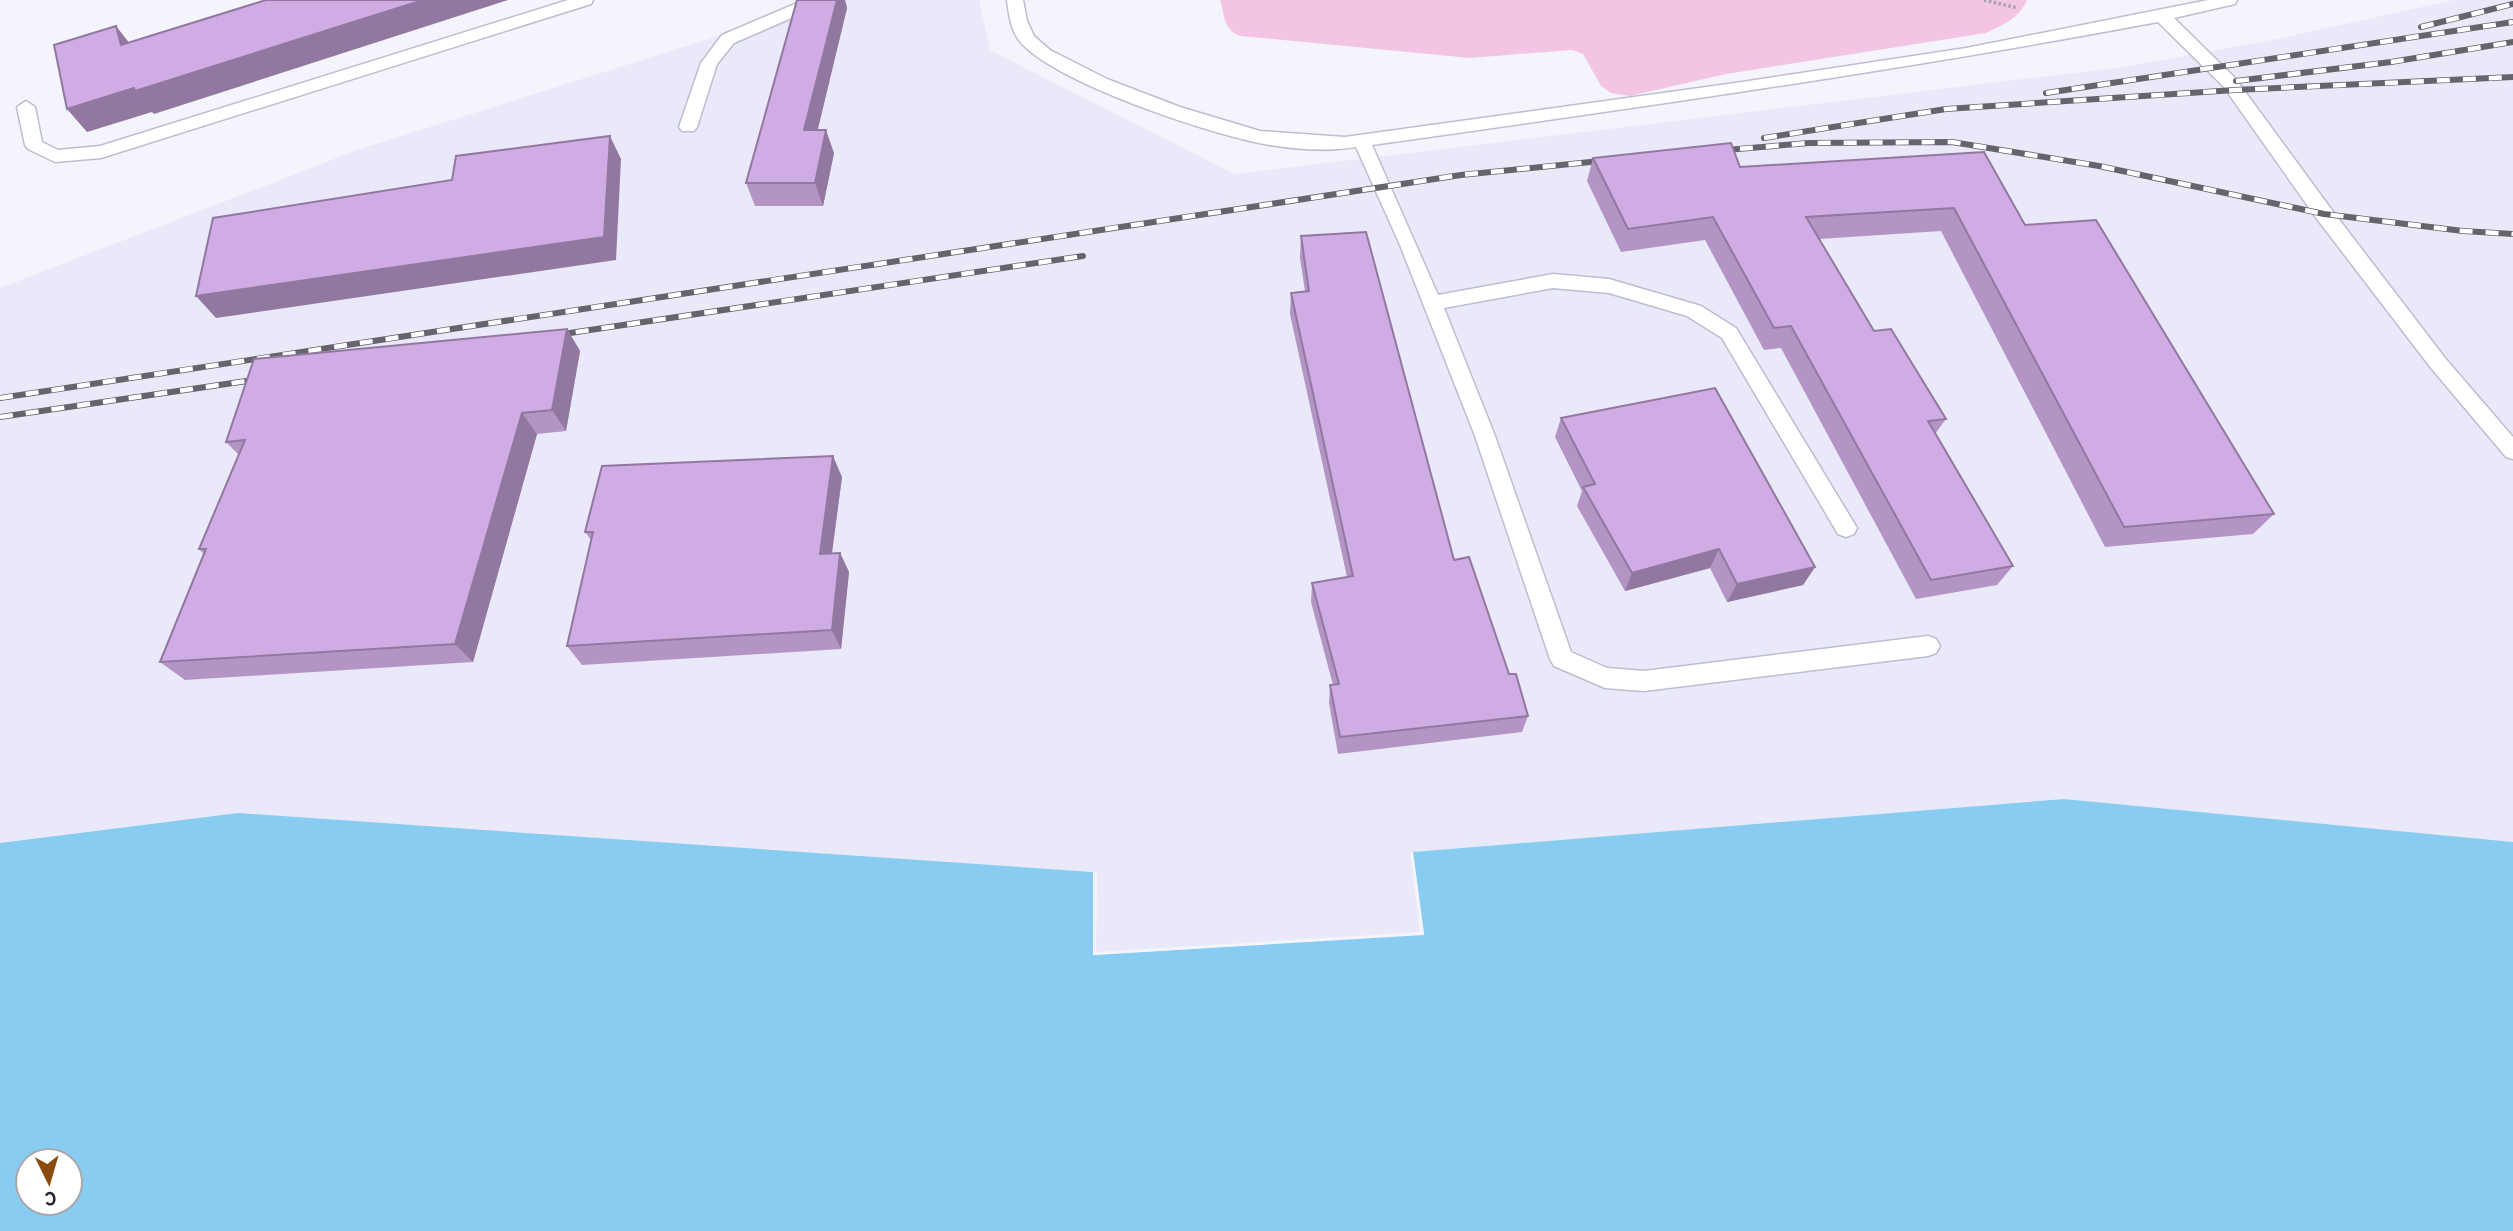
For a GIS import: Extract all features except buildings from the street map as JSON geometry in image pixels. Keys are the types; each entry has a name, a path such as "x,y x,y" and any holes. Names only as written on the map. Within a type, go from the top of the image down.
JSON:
{"lane":[{"path":"26,107 34,145 55,156 101,152 585,0"},
{"path":"688,127 709,63 728,39 818,0"},
{"path":"1015,0 1021,29 1028,41 1054,61 1165,108 1257,136 1292,141 1362,142 1966,53 2162,16 2229,0"},
{"path":"2162,16 2229,82 2324,214 2438,363 2513,451"},
{"path":"1362,142 1432,303 1485,436 1562,659 1605,678 1644,681 1928,646"},
{"path":"1432,303 1553,281 1609,286 1694,311 1729,333 1846,528"}],"shaded area":[{"path":"832,0 979,0 990,50 1234,174 2124,67 2277,39 2454,0 2513,0 2513,842 2064,799 1414,852 1424,935 1093,955 1093,872 238,813 0,843 0,288 360,149"},
{"path":"1220,0 2027,0 2015,16 1986,33 1726,74 1630,96 1611,93 1601,86 1583,54 1572,50 1470,58 1240,36 1230,30"}],"water":[{"path":"2064,799 2513,842 2513,1231 0,1231 0,843 238,813 1093,872 1093,955 1424,934 1413,852"}],"pier":[{"path":"1413,852 1424,935 1093,955 1093,872 1097,872 1096,952 1420,932 1410,853"}],"railway":[{"path":"2421,27 2513,4"},
{"path":"2046,93 2513,22"},
{"path":"2236,81 2391,62 2513,42"},
{"path":"1764,138 1946,109 2235,90 2513,77"},
{"path":"1714,151 1809,143 1952,142 2099,166 2324,214 2463,231 2513,234"},
{"path":"0,398 1461,175 1610,160"},
{"path":"550,336 1083,256"},
{"path":"0,417 267,378"}]}
